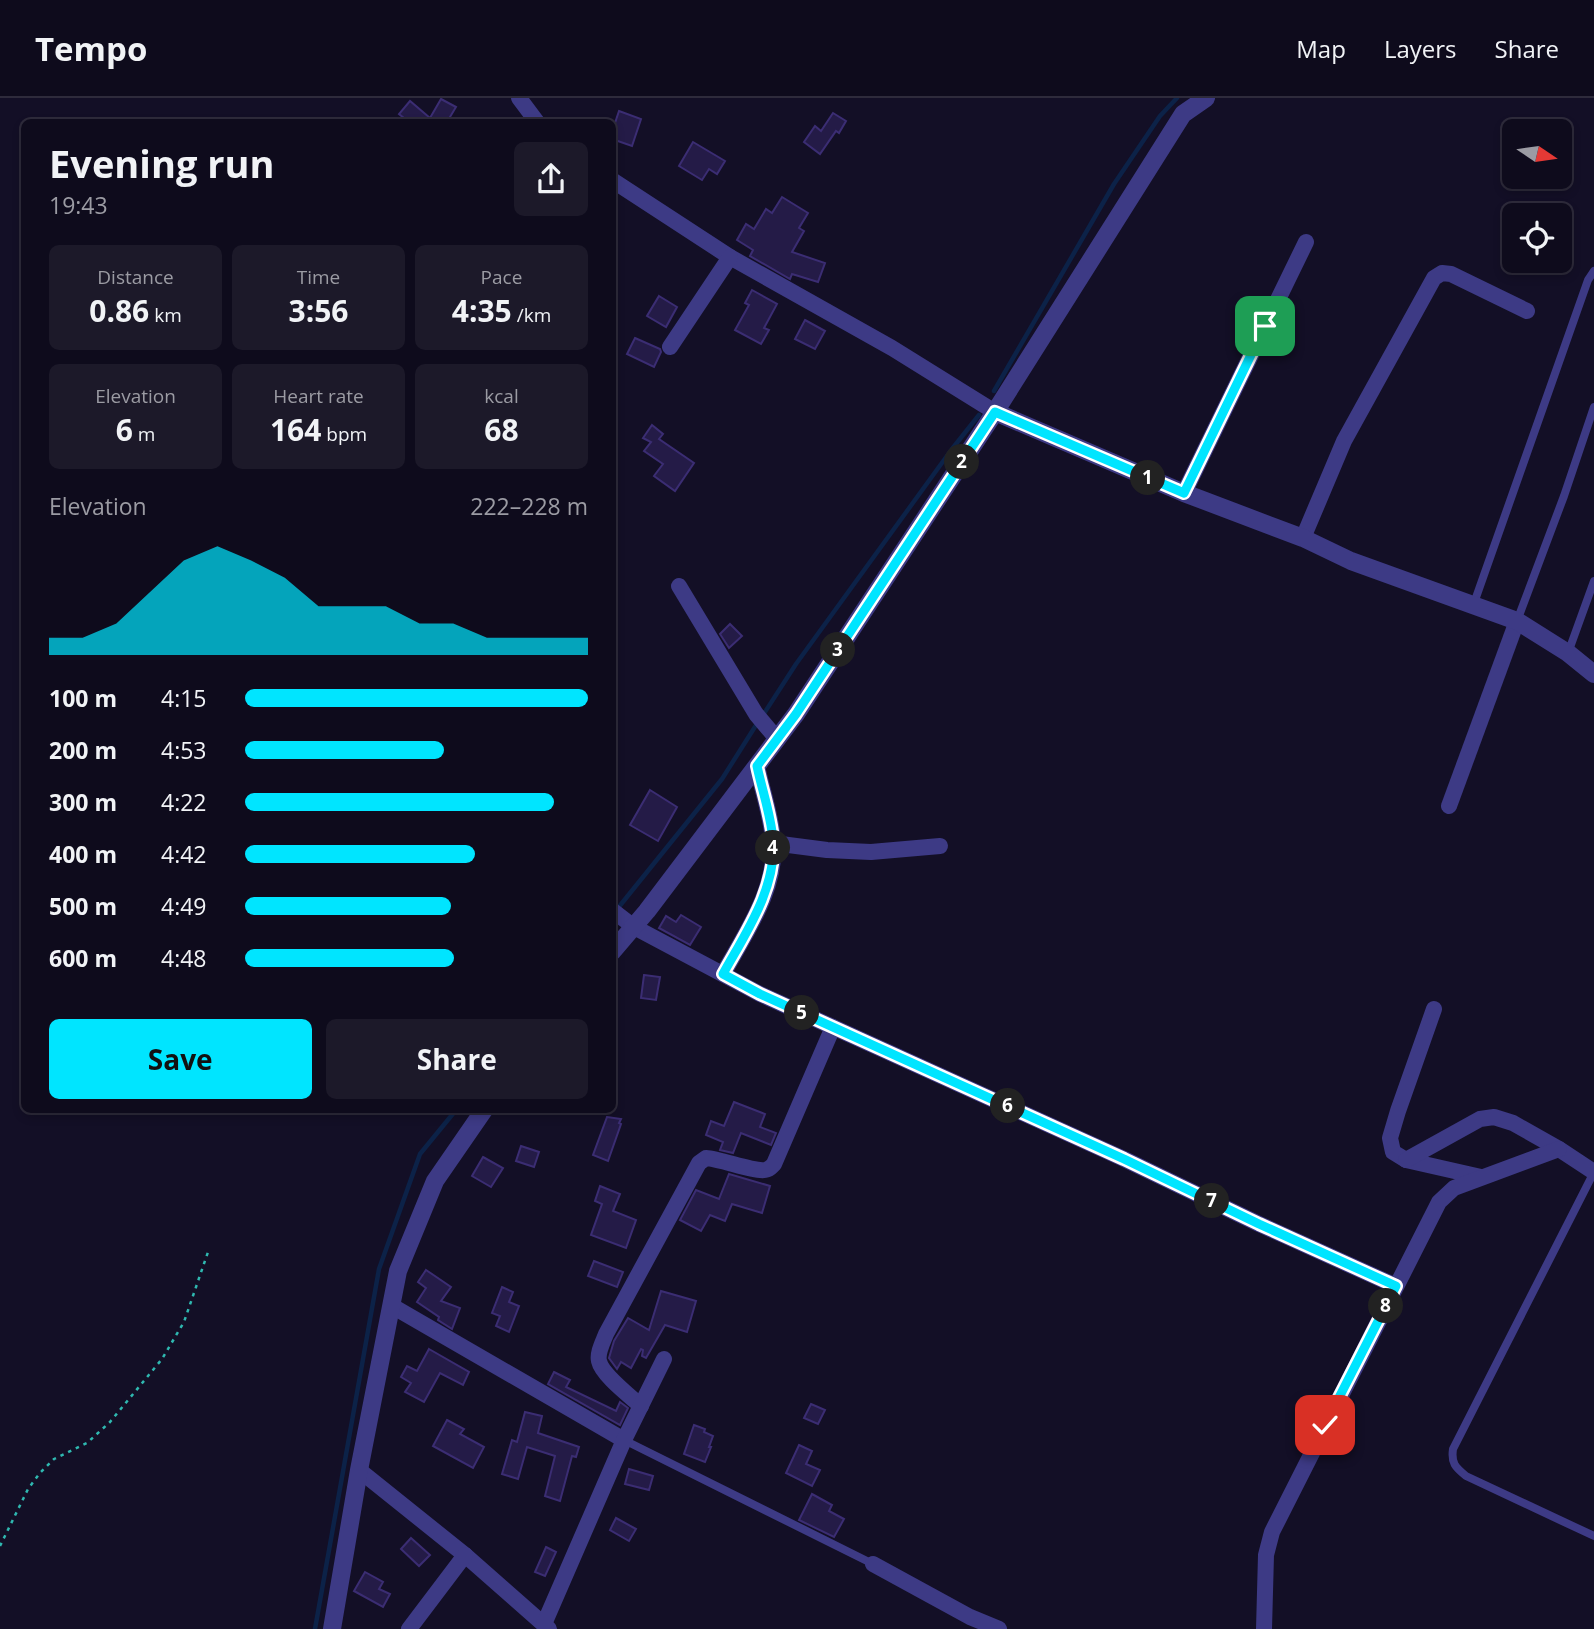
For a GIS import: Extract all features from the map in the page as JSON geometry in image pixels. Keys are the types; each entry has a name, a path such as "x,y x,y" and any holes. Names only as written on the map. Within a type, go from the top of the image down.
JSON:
{"street":[{"path":"519,98 535,119"},
{"path":"616,941 624,919 757,766 774,737 796,714 995,412 1183,114 1206,98"},
{"path":"616,183 730,257 892,348 995,412 1184,493 1303,538 1351,561 1517,621 1569,653 1594,674"},
{"path":"1184,493 1306,242"},
{"path":"670,347 730,257"},
{"path":"1303,538 1344,441 1434,278 1442,273 1451,274 1527,311"},
{"path":"679,586 756,714 774,737"},
{"path":"1449,806 1517,621"},
{"path":"723,974 758,909 772,867 773,843 757,766"},
{"path":"773,843 872,852 940,846"},
{"path":"624,919 760,994 1396,1286"},
{"path":"1434,1009 1390,1138 1393,1152 1406,1160 1481,1177"},
{"path":"641,1406 605,1372 599,1360 606,1334 699,1163 706,1158 717,1159 761,1171 774,1164 834,1027"},
{"path":"332,1629 359,1470 398,1271 435,1181 482,1113"},
{"path":"1406,1160 1480,1119 1494,1117 1513,1124 1559,1149 1594,1172"},
{"path":"1264,1629 1266,1555 1272,1532 1439,1202 1454,1188 1559,1149"},
{"path":"392,1306 624,1440"},
{"path":"359,1470 465,1555 546,1627 624,1440 664,1359"},
{"path":"409,1629 465,1555"},
{"path":"873,1564 970,1617 999,1629"}],"lane":[{"path":"1473,606 1588,279 1594,271"},
{"path":"1517,621 1594,407"},
{"path":"1569,653 1594,581"},
{"path":"1594,1172 1453,1449 1452,1461 1456,1469 1466,1476 1594,1536"},
{"path":"624,1440 873,1564"}],"path":[{"path":"0,1546 28,1489 40,1473 54,1458 87,1443 110,1422 162,1359 184,1322 208,1252"}],"building":[{"path":"441,99 456,107 449,119 405,119 399,114 410,101 430,118"},
{"path":"619,111 641,119 632,146 616,140"},
{"path":"833,113 846,121 820,154 804,142 815,126 821,131"},
{"path":"693,142 725,161 717,174 709,169 702,180 679,166"},
{"path":"782,197 808,213 799,228 804,231 792,252 825,263 818,282 792,274 790,279 750,256 753,250 737,240 746,224 754,229 766,209 772,213"},
{"path":"752,290 777,304 764,328 769,330 761,344 735,330 749,305 745,303"},
{"path":"659,296 677,307 666,327 647,316"},
{"path":"805,320 825,331 815,349 795,339"},
{"path":"635,338 660,349 654,367 627,354"},
{"path":"652,425 663,434 659,439 694,463 675,491 654,476 663,464 644,451 651,442 643,438"},
{"path":"730,624 742,636 729,648 720,634"},
{"path":"650,790 677,807 658,841 630,825"},
{"path":"681,915 701,927 690,945 659,928 666,916 676,922"},
{"path":"644,975 660,977 656,1000 641,998"},
{"path":"734,1102 765,1114 760,1127 776,1133 771,1145 741,1133 733,1153 720,1150 723,1142 706,1135 711,1121 724,1126"},
{"path":"607,1117 621,1119 608,1161 593,1155"},
{"path":"521,1146 539,1152 534,1167 516,1161"},
{"path":"483,1157 503,1168 491,1187 472,1176"},
{"path":"729,1174 770,1186 762,1213 732,1204 725,1221 710,1215 701,1231 680,1220 696,1190 719,1199"},
{"path":"600,1186 620,1194 613,1211 636,1220 626,1248 591,1235 602,1204 595,1201"},
{"path":"594,1261 623,1272 617,1287 588,1276"},
{"path":"426,1270 451,1287 441,1301 460,1308 452,1329 417,1302 426,1288 418,1282"},
{"path":"502,1287 513,1292 509,1302 519,1306 509,1332 496,1326 500,1316 492,1313"},
{"path":"661,1291 696,1301 687,1332 665,1325 646,1358 642,1356 641,1349 631,1368 621,1362 617,1369 609,1358 614,1341 628,1318 649,1330"},
{"path":"429,1349 469,1372 463,1385 440,1373 424,1402 405,1392 411,1383 401,1377 407,1366 417,1371"},
{"path":"554,1372 570,1380 566,1387 616,1411 620,1402 628,1408 620,1425 548,1384"},
{"path":"811,1404 825,1410 818,1424 804,1418"},
{"path":"525,1412 542,1416 538,1433 579,1447 576,1457 572,1456 560,1501 545,1496 555,1456 527,1447 518,1479 502,1474 512,1440 517,1442"},
{"path":"447,1420 464,1429 460,1434 484,1447 473,1468 433,1446"},
{"path":"694,1425 713,1436 705,1462 684,1454"},
{"path":"799,1445 812,1451 806,1464 820,1470 812,1486 786,1473"},
{"path":"629,1469 653,1476 649,1490 625,1484"},
{"path":"812,1494 832,1505 829,1511 844,1519 834,1537 799,1520"},
{"path":"616,1518 636,1529 629,1541 610,1530"},
{"path":"411,1538 430,1555 419,1566 401,1549"},
{"path":"546,1547 556,1552 545,1576 535,1572"},
{"path":"365,1572 383,1582 379,1589 390,1594 383,1607 354,1591"}],"waterway":[{"path":"994,391 1114,184 1160,116 1177,98"},
{"path":"763,715 796,664 979,415"},
{"path":"618,908 722,779 758,722"},
{"path":"315,1629 379,1269 420,1154 454,1113"}],"route":[{"path":"1265,326 1184,493 995,412 796,714 757,766 771,828 772,867 758,909 723,974 760,994 1396,1286 1325,1425"}]}
